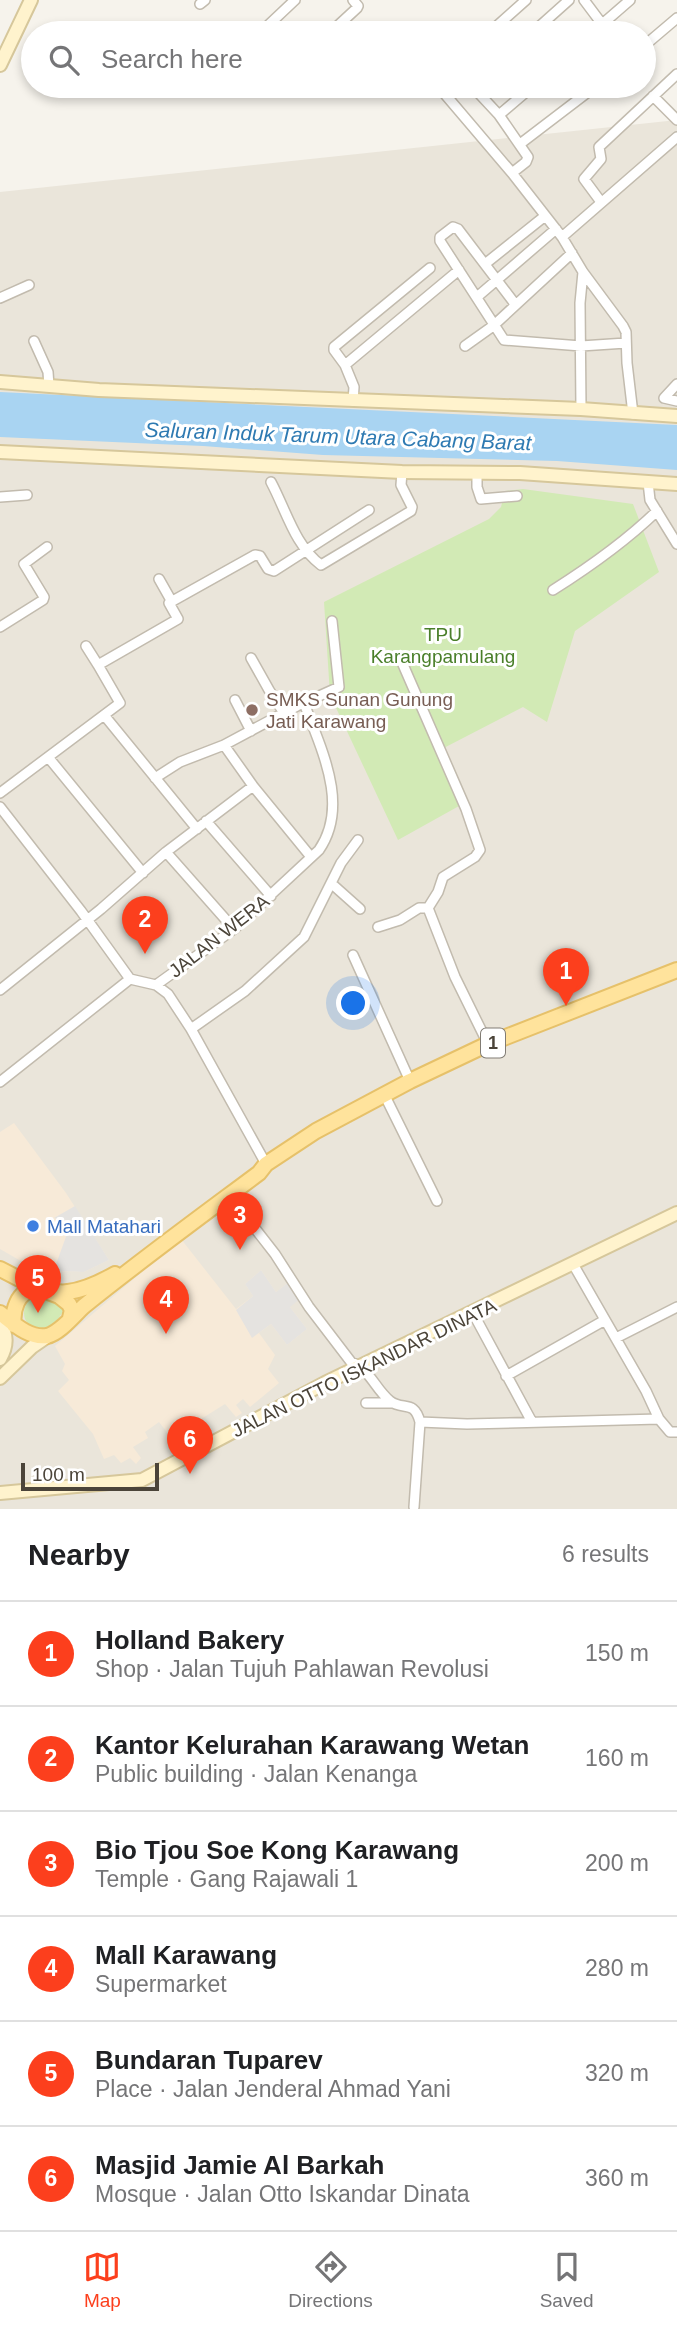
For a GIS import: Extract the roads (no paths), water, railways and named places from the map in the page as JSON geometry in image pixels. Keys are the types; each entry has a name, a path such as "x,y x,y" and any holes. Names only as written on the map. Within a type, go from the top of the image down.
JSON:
{"main road":[{"name":"1","path":"52,1293 79,1290 123,1269 255,1167 265,1164 316,1131 384,1094 488,1044 677,970"},
{"name":"1","path":"48,1336 177,1239 258,1173 265,1164"},
{"path":"0,1269 18,1280 59,1296 69,1304 72,1310 70,1318"},
{"path":"7,1322 20,1298 34,1290 52,1293"},
{"path":"0,1313 7,1322 32,1334 48,1336"}],"street":[{"path":"0,65 31,0"},
{"path":"273,21 295,0"},
{"path":"343,21 358,6 353,0"},
{"path":"502,21 526,0"},
{"path":"545,21 569,0"},
{"path":"584,0 600,21"},
{"path":"604,21 630,0"},
{"path":"656,36 677,18"},
{"path":"656,93 677,74"},
{"path":"448,98 559,233 583,272 623,326 633,414"},
{"path":"484,98 520,144 528,160 512,173"},
{"path":"499,115 519,98"},
{"path":"520,144 580,98"},
{"path":"601,202 584,179 601,159 598,149 651,98"},
{"path":"655,98 677,120"},
{"path":"477,297 601,202 677,137"},
{"path":"485,264 545,216"},
{"path":"515,304 463,234 453,227 439,239 504,340 581,346 626,343"},
{"path":"465,346 493,326 572,253"},
{"path":"353,401 354,387 334,346 430,268"},
{"path":"345,365 459,270"},
{"path":"581,409 580,303 583,272"},
{"path":"0,298 29,285"},
{"path":"34,341 48,372 49,386"},
{"path":"0,382 353,401 581,409 677,416"},
{"path":"677,384 664,398 677,401"},
{"path":"0,452 402,481 477,473 520,473 677,484"},
{"path":"477,473 481,499 517,496"},
{"path":"271,482 306,551 323,565 353,544 411,512 412,507 402,481"},
{"path":"648,482 648,494 677,544"},
{"path":"0,497 27,495"},
{"path":"98,665 178,619 169,603 172,601 255,555 260,556 271,571 369,510"},
{"path":"552,590 603,558 657,511"},
{"path":"0,627 43,600 24,564 47,547"},
{"path":"159,579 172,601"},
{"path":"155,778 180,762 224,745 339,687 332,621"},
{"path":"0,793 120,703 86,646"},
{"path":"251,658 284,713"},
{"path":"401,660 466,809 480,850 475,858 443,877 428,908"},
{"path":"235,700 251,731"},
{"name":"JALAN WERA","path":"156,985 234,929 324,843 335,808 327,764 304,703"},
{"path":"104,715 197,829"},
{"path":"224,745 253,786 311,857"},
{"path":"48,757 143,873"},
{"path":"0,990 88,920 166,852 253,786"},
{"path":"0,807 130,979 156,985 168,994 191,1029 265,1164"},
{"path":"206,821 271,896"},
{"path":"191,1029 244,991 304,937 341,863 358,839"},
{"path":"166,852 234,929"},
{"path":"332,884 360,909"},
{"path":"378,927 400,920 419,908 428,908"},
{"path":"428,908 455,976 488,1044"},
{"path":"353,955 410,1081"},
{"path":"0,1082 130,979"},
{"path":"384,1094 437,1200"},
{"path":"229,1195 275,1254 309,1307 351,1362 361,1366 392,1404"},
{"name":"JALAN OTTO ISKANDAR DINATA","path":"0,1493 142,1480 361,1366 677,1213"},
{"path":"573,1264 659,1419 670,1432 677,1432"},
{"path":"615,1338 677,1307"},
{"path":"473,1313 532,1422"},
{"path":"506,1376 605,1320"},
{"path":"0,1360 5,1349 7,1322"},
{"path":"0,1378 32,1347 48,1336"},
{"path":"366,1403 413,1408 418,1414 414,1507"},
{"path":"419,1422 659,1419"}],"water":[{"name":"Saluran Induk Tarum Utara Cabang Barat","path":"0,392 677,425 677,470 557,461 323,455 203,446 0,437"}],"place":[{"name":"SMKS Sunan Gunung Jati Karawang","path":"252,710"},
{"name":"Kantor Kelurahan Karawang Wetan","path":"145,954"},
{"name":"Holland Bakery","path":"566,1006"},
{"name":"Mall Matahari","path":"33,1226"},
{"name":"Bio Tjou Soe Kong Karawang","path":"240,1250"},
{"name":"Bundaran Tuparev","path":"38,1313"},
{"name":"Mall Karawang","path":"166,1334"},
{"name":"Masjid Jamie Al Barkah","path":"190,1474"}],"park label":[{"name":"TPU Karangpamulang","path":"443,645"}]}
